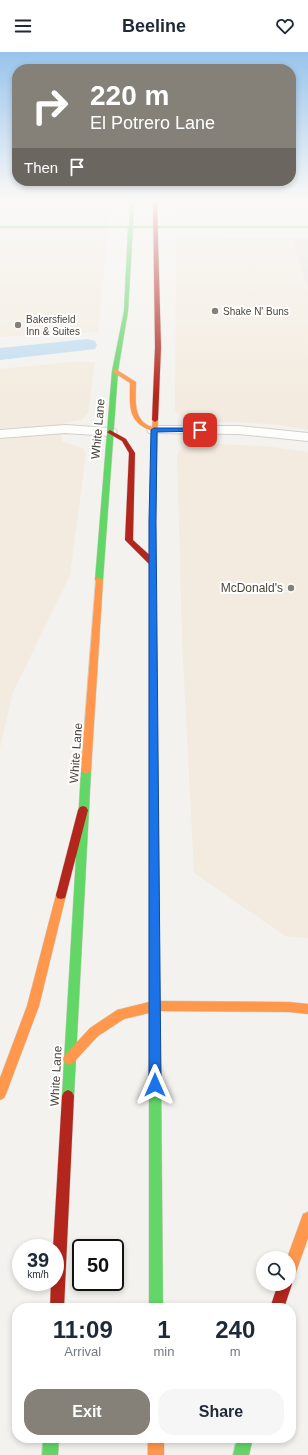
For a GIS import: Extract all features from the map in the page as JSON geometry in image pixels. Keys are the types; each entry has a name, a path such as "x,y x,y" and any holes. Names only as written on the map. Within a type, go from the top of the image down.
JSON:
{"main road":[{"name":"White Lane","path":"57,1303 83,810 115,371 126,311 129,266"},
{"path":"156,266 158,348 154,430 152,562 156,1303"},
{"path":"115,371 133,382 135,420 139,426 154,430"},
{"path":"110,432 129,444 132,453 129,540 152,562"},
{"path":"0,1094 33,1006 83,810"},
{"path":"69,1059 94,1032 121,1014 155,1006 289,1007 308,1009"},
{"path":"296,1253 308,1219"},
{"path":"279,1303 283,1291"},
{"path":"50,1455 51,1443"},
{"path":"156,1443 156,1455"},
{"path":"241,1455 244,1443"}],"street":[{"path":"0,434 65,430 110,432"},
{"path":"154,430 238,430 308,437"}],"shaded area":[{"path":"0,266 105,266 98,332 0,337"},
{"path":"176,266 300,266 308,289 308,430 278,425 237,422 197,422 183,418 175,411"},
{"path":"300,266 308,266 308,289"},
{"path":"70,362 95,362 88,413 81,420 65,423 61,441 83,448 86,454 70,575 13,692 0,748 0,369"},
{"path":"195,443 264,446 308,452 308,938 285,936 194,873 182,640 177,454 183,447"}],"waterway":[{"path":"0,354 88,345"}],"traffic: fast":[{"path":"99,580 115,371 126,311 128,266"},
{"path":"68,1096 86,771"},
{"path":"155,1071 156,1303"},
{"path":"50,1455 51,1443"},
{"path":"241,1455 244,1443"}],"traffic: slow":[{"path":"115,371 133,382 133,405 136,418 140,423 154,430"},
{"path":"153,727 152,522 155,420"},
{"path":"86,771 99,580"},
{"path":"154,865 155,1071"},
{"path":"0,1094 33,1006 61,895"},
{"path":"69,1059 94,1032 121,1014 155,1006 289,1007 308,1009"},
{"path":"296,1253 308,1219"},
{"path":"156,1443 156,1455"}],"traffic: jam":[{"path":"155,420 158,347 156,266"},
{"path":"110,432 124,440 132,453 129,540 152,562"},
{"path":"153,727 154,865"},
{"path":"61,895 83,810"},
{"path":"57,1303 68,1096"},
{"path":"279,1303 283,1291"}],"place":[{"name":"Shake N' Buns","path":"215,311"},
{"name":"Bakersfield Inn & Suites","path":"18,325"},
{"name":"McDonald's","path":"291,588"}],"route":[{"path":"155,1085 152,522 154,430 200,430"}]}
